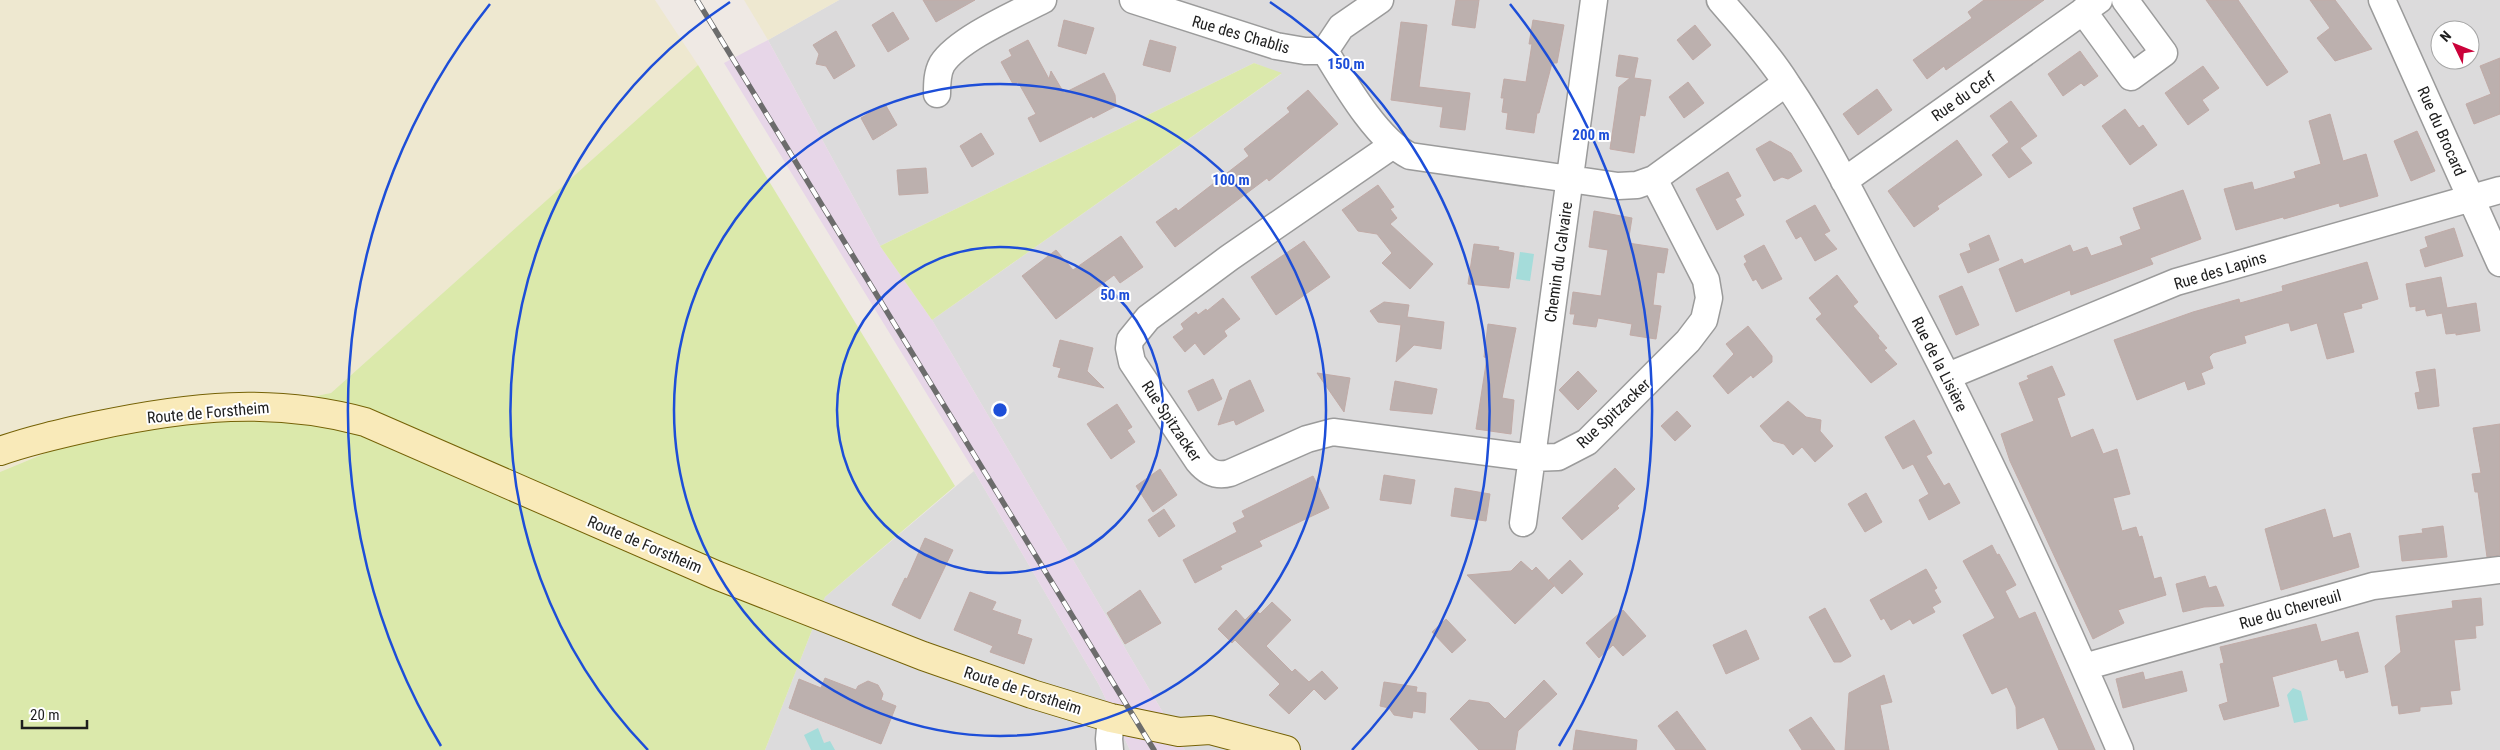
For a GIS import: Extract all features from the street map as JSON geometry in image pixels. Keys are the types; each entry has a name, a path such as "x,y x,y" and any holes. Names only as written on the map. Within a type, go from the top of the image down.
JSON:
{"street":[{"path":"937,94 937,79 941,66 957,48 1043,0"},
{"name":"Rue des Chablis","path":"1133,0 1276,46 1305,51 1325,51"},
{"path":"1380,0 1341,27 1325,51 1358,101 1394,145 1401,152 1418,158 1569,180 1618,186 1637,185 1654,179 1786,83"},
{"name":"Chemin du Calvaire","path":"1523,523 1594,0"},
{"name":"Rue de la Lisière","path":"1720,0 1786,83 1844,181 1948,376 2084,666 2120,750"},
{"name":"Rue du Cerf","path":"1844,181 2091,6 2131,77 2164,53 2125,0"},
{"name":"Rue du Brocard","path":"2382,0 2500,263"},
{"name":"Rue Spitzacker","path":"1394,145 1229,258 1148,318 1130,340 1129,348 1132,362 1198,461 1211,473 1217,475 1230,473 1307,439 1333,432 1532,458 1558,457 1587,442 1688,341 1704,320 1709,298 1706,280 1654,179"},
{"name":"Rue des Lapins","path":"1948,376 2176,282 2500,190"},
{"name":"Route de Forstheim","path":"0,451 59,434 125,420 188,410 234,406 282,406 327,412 365,422 716,575 914,652 1032,694 1111,718 1180,732 1210,730 1286,750"},
{"name":"Rue du Chevreuil","path":"2084,666 2372,586 2500,570"},
{"path":"1110,750 1108,740 1111,718"}],"shaded area":[{"path":"0,0 655,0 698,65 331,393 65,445 0,472"},
{"path":"744,0 839,0 768,40"},
{"path":"839,0 2500,0 2500,750 1185,750 932,320 1281,74 1254,63 880,246 768,40"},
{"path":"768,40 880,246 932,320 1185,750 1130,750 1099,685 974,471 724,63"},
{"path":"974,471 1099,685 1130,750 765,750 825,597"}],"green space":[{"path":"1254,63 1282,73 932,320 880,246"},
{"path":"698,65 955,486 825,597 765,750 0,750 0,472 65,445 331,393"}],"water":[{"path":"1520,252 1534,254 1530,281 1516,279"},
{"path":"2293,688 2301,691 2308,720 2294,723 2287,695"},
{"path":"818,728 824,743 830,741 835,750 811,750 804,735"}],"building":[{"path":"923,0 975,0 936,22"},
{"path":"1456,0 1479,0 1475,28 1452,25"},
{"path":"1984,0 2044,0 1946,70 1944,66 1927,79 1913,60 1972,18 1968,12"},
{"path":"2206,0 2238,0 2288,72 2267,86"},
{"path":"2310,0 2335,0 2372,49 2335,61 2317,38 2330,28"},
{"path":"893,12 909,39 888,52 872,25"},
{"path":"1064,20 1094,28 1086,54 1058,46"},
{"path":"1533,20 1564,25 1557,63 1552,63 1539,113 1537,113 1534,133 1506,129 1508,113 1502,112 1504,98 1501,98 1504,79 1526,82 1532,44 1529,44"},
{"path":"1401,22 1427,25 1419,87 1470,93 1465,130 1440,127 1443,107 1391,100"},
{"path":"1695,25 1711,45 1693,60 1677,40"},
{"path":"836,31 855,66 834,79 826,66 816,64 819,54 813,45"},
{"path":"1028,40 1049,79 1051,71 1064,93 1104,73 1115,95 1116,106 1040,142 1028,118 1036,114 1018,82 1013,84 1001,62 1012,56 1009,50"},
{"path":"1150,40 1176,47 1170,72 1143,65"},
{"path":"2080,51 2098,76 2084,86 2081,83 2063,96 2048,74"},
{"path":"1619,55 1638,58 1634,78 1651,80 1645,116 1640,115 1634,153 1610,149 1619,87 1630,78 1616,76"},
{"path":"2500,58 2500,114 2474,124 2466,104 2491,94 2480,66"},
{"path":"2203,66 2219,88 2202,100 2209,110 2188,125 2165,93"},
{"path":"1688,82 1704,103 1684,118 1669,97"},
{"path":"1877,89 1892,110 1858,135 1843,114"},
{"path":"1308,90 1338,124 1269,181 1267,178 1175,247 1156,222 1176,208 1178,211 1249,156 1244,149 1290,112 1287,108"},
{"path":"2011,101 2037,136 2020,148 2032,163 2009,178 1992,155 2009,142 1990,116"},
{"path":"885,104 897,125 873,140 861,118"},
{"path":"2125,109 2139,128 2143,125 2157,145 2130,165 2102,126"},
{"path":"2330,114 2343,161 2366,154 2378,196 2340,207 2339,203 2284,219 2283,217 2236,230 2224,189 2252,182 2254,190 2296,178 2294,172 2321,164 2309,121"},
{"path":"2417,131 2435,171 2411,181 2394,141"},
{"path":"981,133 994,154 972,167 960,146"},
{"path":"1957,140 1982,175 1937,206 1939,209 1914,227 1888,191"},
{"path":"1770,141 1791,153 1802,171 1788,179 1782,177 1774,181 1756,149"},
{"path":"926,168 928,193 899,195 897,170"},
{"path":"1728,172 1741,196 1735,199 1744,215 1717,230 1696,189"},
{"path":"1378,185 1394,207 1390,209 1397,218 1390,224 1433,264 1410,289 1382,263 1392,253 1377,234 1358,231 1342,210"},
{"path":"2183,190 2201,239 2150,258 2153,264 2071,295 2070,290 2016,312 1999,269 2022,259 2024,264 2070,245 2073,252 2087,247 2091,256 2123,245 2120,237 2141,229 2133,208"},
{"path":"1815,205 1830,231 1824,234 1837,249 1815,261 1801,236 1796,239 1786,221"},
{"path":"1594,211 1632,218 1628,243 1668,249 1664,273 1657,272 1653,305 1661,306 1656,339 1630,335 1632,324 1598,318 1596,327 1573,324 1575,314 1570,314 1573,292 1601,296 1608,250 1589,247"},
{"path":"2454,228 2463,256 2425,267 2420,250 2428,247 2425,237"},
{"path":"1989,235 1999,260 1968,273 1960,254 1971,250 1969,244"},
{"path":"1121,236 1143,267 1120,283 1114,275 1056,319 1022,276 1056,250 1073,270"},
{"path":"1304,241 1330,277 1276,315 1251,277"},
{"path":"1474,244 1499,247 1498,250 1514,253 1509,288 1468,284"},
{"path":"1764,245 1782,279 1762,289 1756,279 1753,281 1744,264 1747,262 1744,256"},
{"path":"2367,262 2378,299 2361,304 2362,308 2343,313 2354,352 2327,359 2317,323 2291,331 2289,323 2286,323 2244,336 2246,343 2213,353 2209,357 2213,368 2201,373 2205,384 2188,390 2185,381 2137,400 2114,340 2193,312 2239,299 2240,303 2283,291 2282,286"},
{"path":"1837,275 1858,302 1853,306 1879,336 1878,338 1887,348 1884,350 1897,364 1871,383 1816,319 1822,314 1809,298"},
{"path":"2441,277 2447,308 2476,303 2480,331 2456,335 2456,333 2446,334 2442,313 2427,316 2425,309 2416,311 2416,306 2410,307 2406,284"},
{"path":"1962,286 1979,325 1956,335 1939,296"},
{"path":"1223,298 1240,319 1224,331 1227,336 1204,355 1195,343 1185,352 1173,337 1184,329 1181,324 1196,312 1198,315 1206,309 1207,311"},
{"path":"1384,302 1409,305 1407,317 1444,322 1441,349 1414,345 1396,362 1401,325 1378,322 1370,311"},
{"path":"1488,324 1516,328 1502,398 1514,400 1511,434 1476,429 1487,358 1484,357"},
{"path":"1748,326 1772,356 1772,362 1753,378 1751,375 1728,394 1713,376 1734,354 1726,344"},
{"path":"1060,340 1093,348 1087,371 1104,388 1058,377 1061,368 1053,366"},
{"path":"2052,366 2065,395 2057,398 2071,438 2093,429 2103,454 2117,449 2130,494 2113,498 2122,531 2136,527 2139,537 2142,536 2154,579 2161,577 2166,595 2118,610 2124,623 2093,639 2010,461 2001,434 2034,421 2019,383 2029,379 2027,376"},
{"path":"2435,369 2439,406 2418,409 2415,393 2420,392 2416,372"},
{"path":"1578,371 1597,391 1578,410 1559,390"},
{"path":"1317,373 1350,378 1344,412"},
{"path":"1213,379 1222,399 1198,411 1188,391"},
{"path":"1250,380 1264,411 1236,425 1234,420 1218,425 1230,390"},
{"path":"1395,381 1437,389 1432,414 1390,410"},
{"path":"1788,401 1806,417 1821,420 1820,431 1833,446 1815,462 1802,447 1793,455 1784,444 1773,441 1760,426"},
{"path":"1117,404 1132,427 1127,430 1135,442 1111,459 1087,424"},
{"path":"1677,411 1691,426 1675,441 1661,426"},
{"path":"1914,420 1932,453 1926,456 1944,486 1949,483 1960,503 1929,520 1919,500 1929,494 1913,464 1903,469 1885,437"},
{"path":"2500,424 2500,555 2487,557 2478,492 2475,492 2472,474 2481,473 2473,428"},
{"path":"1615,468 1635,489 1617,506 1619,508 1582,540 1562,518"},
{"path":"1160,469 1177,495 1153,512 1136,486"},
{"path":"1384,475 1415,480 1411,504 1380,500"},
{"path":"1313,476 1329,508 1259,541 1262,546 1220,566 1222,569 1195,583 1183,560 1237,532 1233,523 1245,517 1242,511"},
{"path":"1455,488 1490,494 1486,521 1451,516"},
{"path":"1866,493 1882,522 1865,532 1848,504"},
{"path":"1164,509 1175,526 1159,537 1148,520"},
{"path":"2325,509 2333,538 2350,533 2359,567 2281,590 2265,529"},
{"path":"2443,526 2447,557 2402,561 2399,536 2423,533 2422,529"},
{"path":"925,538 953,550 920,619 892,605 905,578 907,579"},
{"path":"1992,545 2016,585 2005,591 2019,619 2035,612 2095,750 2059,750 2044,717 2017,729 2016,707 2007,687 1992,694 1963,635 1995,618 1963,561"},
{"path":"1570,560 1583,574 1562,594 1549,580"},
{"path":"1521,561 1532,571 1536,567 1554,586 1515,624 1467,575 1511,571"},
{"path":"1926,569 1937,588 1934,590 1941,602 1932,607 1935,612 1913,624 1910,619 1891,630 1884,618 1881,620 1870,600"},
{"path":"2205,576 2209,588 2216,586 2224,606 2204,607 2183,612 2176,584"},
{"path":"1140,590 1161,623 1125,644 1107,613"},
{"path":"970,592 996,602 992,610 1021,620 1017,634 1032,639 1024,664 990,652 993,646 954,630"},
{"path":"2481,598 2483,625 2475,626 2476,638 2454,640 2460,690 2450,691 2452,704 2420,707 2420,711 2399,714 2398,705 2392,706 2385,666 2401,652 2396,616 2453,608 2452,601"},
{"path":"1272,602 1291,620 1266,646 1292,672 1295,669 1309,682 1322,671 1338,688 1325,700 1314,689 1289,714 1269,695 1280,684 1235,640 1232,643 1218,629 1236,610 1245,620 1255,610 1260,614"},
{"path":"1825,608 1851,656 1841,662 1834,662 1809,617"},
{"path":"1623,610 1646,636 1623,656 1613,645 1599,658 1586,643"},
{"path":"1446,619 1466,640 1452,653 1432,632"},
{"path":"2316,624 2321,642 2358,632 2368,672 2346,678 2344,670 2340,671 2337,659 2272,677 2279,706 2224,720 2219,705 2228,702 2220,664 2224,663 2220,647"},
{"path":"1746,630 1759,659 1726,674 1713,645"},
{"path":"2182,671 2187,691 2123,708 2116,679 2143,672 2145,680"},
{"path":"1884,675 1892,702 1880,705 1889,750 1845,750 1849,693"},
{"path":"825,678 856,690 858,686 868,681 878,685 883,694 881,700 896,706 881,744 789,708 799,679 821,688"},
{"path":"1544,680 1557,694 1518,731 1515,750 1479,750 1450,719 1469,700 1489,703 1505,719"},
{"path":"1384,682 1417,687 1416,692 1426,693 1425,713 1413,711 1412,718 1394,715 1389,708 1380,706"},
{"path":"1677,711 1706,750 1676,750 1658,726"},
{"path":"1811,717 1835,750 1802,750 1789,730"},
{"path":"1576,730 1637,740 1636,750 1573,750"}],"railway":[{"path":"697,0 1154,750"}]}
